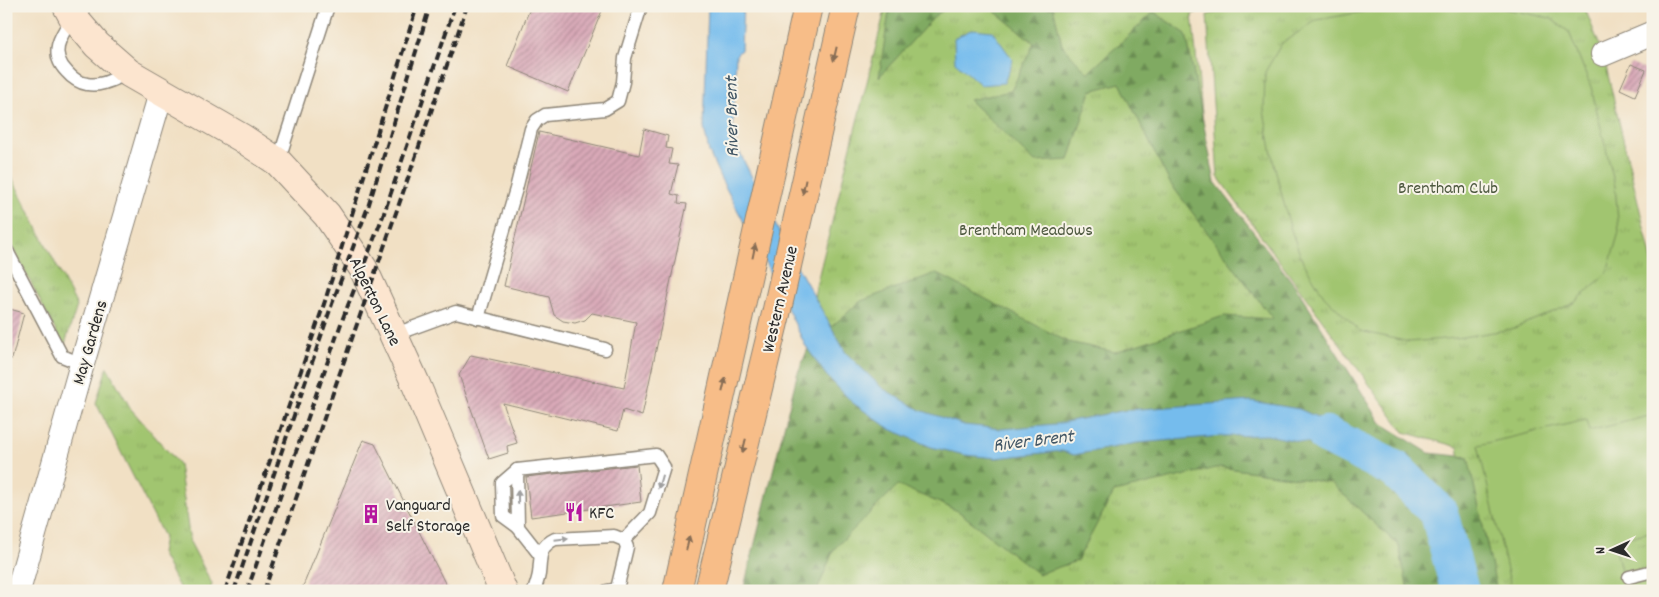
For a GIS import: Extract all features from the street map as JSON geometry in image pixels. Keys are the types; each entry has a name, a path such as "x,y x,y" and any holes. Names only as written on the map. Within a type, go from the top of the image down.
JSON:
{"highway":[{"name":"Western Avenue","path":"677,591 808,6"},
{"name":"Western Avenue","path":"709,591 776,314 814,140 846,6"}],"main road":[{"name":"Alperton Lane","path":"70,11 97,45 129,74 242,138 278,162 327,215 363,268 504,591"}],"street":[{"path":"1602,54 1653,32"},
{"name":"May Gardens","path":"18,591 161,93"}],"lane":[{"path":"278,162 328,6"},
{"path":"478,318 516,189 531,129 537,120 545,115 606,109 618,101 623,82 624,58 641,6"},
{"path":"70,11 56,50 61,67 73,78 87,84 102,83 129,74"},
{"path":"6,249 62,356 82,364"},
{"path":"393,335 456,312 606,349"},
{"path":"540,556 518,527 503,516 502,483 517,470 656,455 664,467 650,514 624,540"},
{"path":"534,591 539,575 540,556 548,542 556,538 614,536 624,540 627,547 617,589 607,591"},
{"path":"1629,577 1653,572"}],"green space":[{"name":"Brentham Meadows","path":"886,6 1222,6 1192,14 1209,183 1367,415 900,386 812,312 816,286"},
{"path":"890,6 950,6 936,15 879,77"},
{"path":"988,6 1053,6 1062,45 1088,73 1154,12 1186,34 1215,182 1296,287 1381,423 1429,453 1468,457 1497,591 1408,591 1399,546 1331,483 1220,467 1114,492 1077,561 1038,574 958,511 898,485 834,549 817,591 743,591 797,375 809,346 861,301 936,273 1068,342 1115,352 1224,316 1273,319 1170,183 1120,83 1091,91 1069,160 1035,162 969,100 1011,91 1034,43"},
{"name":"Brentham Club","path":"1242,6 1584,6 1603,54 1653,265 1653,591 1483,591 1458,447 1404,432 1218,177 1207,15"},
{"path":"1395,6 1490,6 1550,18 1569,32 1591,87 1615,186 1619,232 1607,273 1574,303 1512,329 1456,338 1409,342 1360,331 1324,296 1302,260 1290,227 1273,160 1264,111 1265,72 1282,43 1317,20"},
{"path":"6,166 77,306 64,347 6,235"},
{"path":"107,367 131,409 179,464 190,542 212,584 210,591 181,591 161,553 164,537 96,403"},
{"path":"1653,415 1653,531 1614,541 1626,591 1512,591 1478,445 1586,420 1589,431"},
{"path":"813,424 1332,444 1447,591 773,591"}],"water":[{"path":"708,6 743,6 741,50 736,55 733,131 738,149 789,252 846,353 882,388 920,410 964,425 1002,429 1055,424 1126,410 1251,401 1299,409 1378,444 1365,471 1312,444 1267,435 1222,436 1137,443 1074,455 1062,451 996,458 965,455 931,447 890,429 853,403 826,375 805,345 709,152 704,128"},
{"path":"973,29 992,31 1013,60 1004,83 981,85 955,62 954,38"}],"building":[{"path":"531,6 604,6 568,92 507,66"},
{"path":"1631,64 1646,70 1635,96 1620,89"},
{"path":"644,129 668,136 666,148 672,149 669,164 678,165 671,194 679,196 678,203 687,204 642,416 623,410 618,431 503,403 517,443 507,446 508,453 489,459 459,375 471,355 624,388 636,322 592,313 585,320 575,323 563,321 554,315 549,297 504,286 539,132 639,155"},
{"path":"6,308 24,313 12,359 6,358"},
{"name":"Vanguard Self Storage","path":"363,440 375,444 449,591 301,591"},
{"path":"637,465 641,502 531,517 526,477"}],"waterway":[{"name":"River Brent","path":"1326,435 1396,470 1439,513 1460,591"}],"railway":[{"path":"225,591 324,304 417,6"},
{"path":"234,591 332,304 368,207 430,6"},
{"path":"247,591 343,318 383,216 455,6"},
{"path":"264,591 467,6"}],"place":[{"name":"KFC","path":"574,512"},
{"name":"Vanguard Self Storage","path":"371,514"}]}
